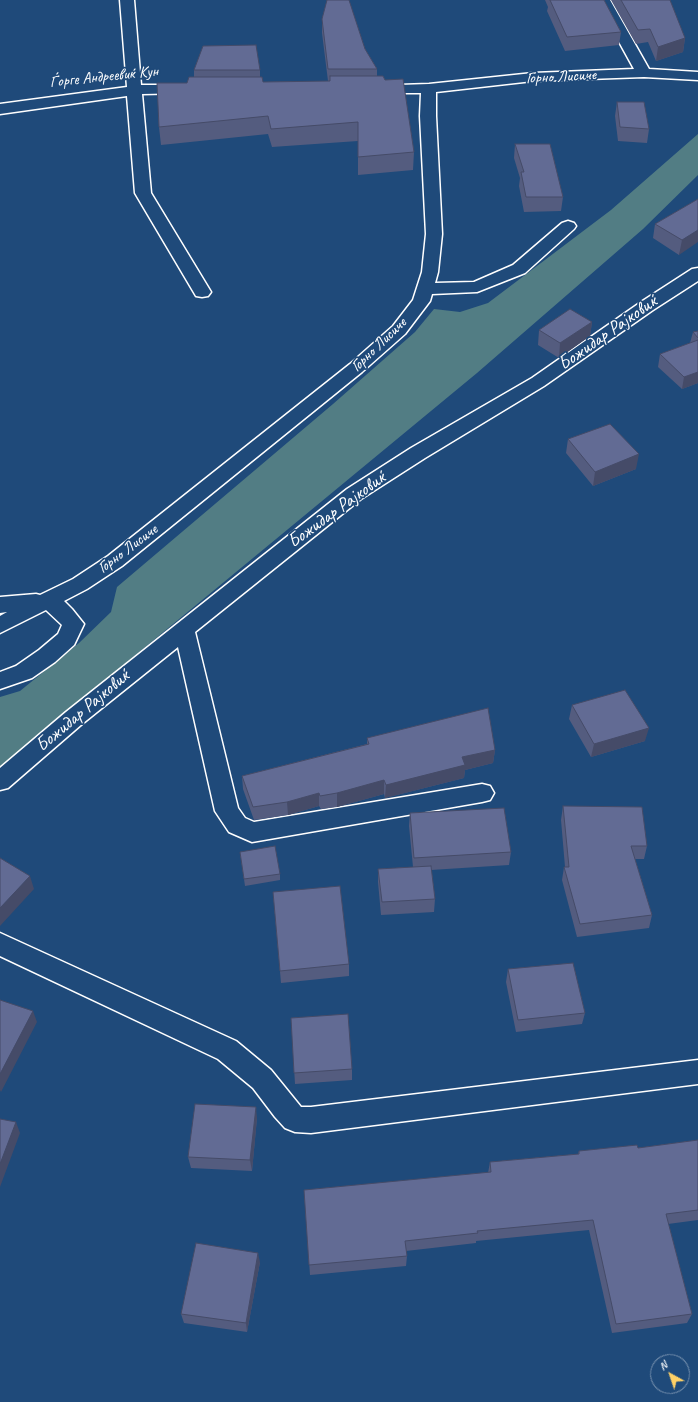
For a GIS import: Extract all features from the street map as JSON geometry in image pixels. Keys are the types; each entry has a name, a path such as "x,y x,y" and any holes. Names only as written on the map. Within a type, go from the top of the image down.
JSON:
{"street":[{"path":"127,0 143,193 202,292"},
{"path":"603,0 644,72"},
{"name":"Горно Лисиче","path":"0,625 80,584 115,561 356,368 399,330 421,301 430,272 434,234 428,116 429,88 533,77 695,71"},
{"path":"357,89 429,88"},
{"name":"Ѓорге Андреевиќ Кун","path":"0,109 135,90 200,89"},
{"path":"425,289 477,287 519,269 568,226"},
{"name":"Божидар Рајковиќ","path":"0,781 74,718 354,494 418,453 538,382 698,273"},
{"path":"0,605 49,601 65,614 73,624 66,639 47,656 24,672 0,681"},
{"path":"184,629 227,811 237,826 252,832 482,793"},
{"path":"0,944 226,1050 262,1079 284,1108 295,1119 311,1120 698,1072"}],"green space":[{"path":"698,134 698,175 643,229 477,373 0,767 0,697 20,691 79,643 111,612 117,587 333,404 415,332 434,309 460,312 488,303 611,210"}],"building":[{"path":"327,0 349,0 365,49 377,69 328,69 322,19"},
{"path":"550,0 604,0 621,32 567,37"},
{"path":"621,0 670,0 685,38 658,47 650,29 638,30"},
{"path":"256,45 260,70 194,70 203,46"},
{"path":"330,76 383,76 385,80 403,79 414,152 358,157 358,122 271,129 268,116 159,127 157,83 187,83 189,77 262,77 263,82 330,81"},
{"path":"617,102 644,102 649,129 620,127"},
{"path":"515,144 550,144 563,197 526,197 521,172 524,172"},
{"path":"698,199 698,230 682,240 655,224"},
{"path":"570,309 592,322 560,343 539,330"},
{"path":"698,331 698,338 693,332"},
{"path":"698,340 698,372 684,377 660,354"},
{"path":"610,424 639,454 595,472 568,439"},
{"path":"625,690 649,728 594,744 572,705"},
{"path":"488,708 495,750 462,757 465,765 386,785 384,780 337,793 320,796 319,793 287,802 253,807 242,776 369,744 367,738"},
{"path":"563,806 642,807 647,846 631,846 652,915 580,924 564,867 569,867"},
{"path":"504,808 511,852 414,858 410,813"},
{"path":"275,846 280,874 244,879 240,852"},
{"path":"0,858 30,876 0,908"},
{"path":"431,866 435,899 382,902 378,869"},
{"path":"340,886 349,964 280,971 273,892"},
{"path":"573,963 585,1013 518,1020 508,969"},
{"path":"0,1000 33,1011 0,1074"},
{"path":"348,1014 352,1069 294,1073 291,1018"},
{"path":"195,1104 256,1107 250,1160 188,1157"},
{"path":"0,1119 16,1122 0,1164"},
{"path":"698,1140 698,1210 666,1214 692,1314 616,1324 593,1220 477,1231 478,1233 405,1241 407,1256 309,1265 304,1190 491,1172 490,1162 579,1154 579,1151 637,1145 638,1148"},
{"path":"196,1243 258,1253 246,1323 181,1314"}]}
